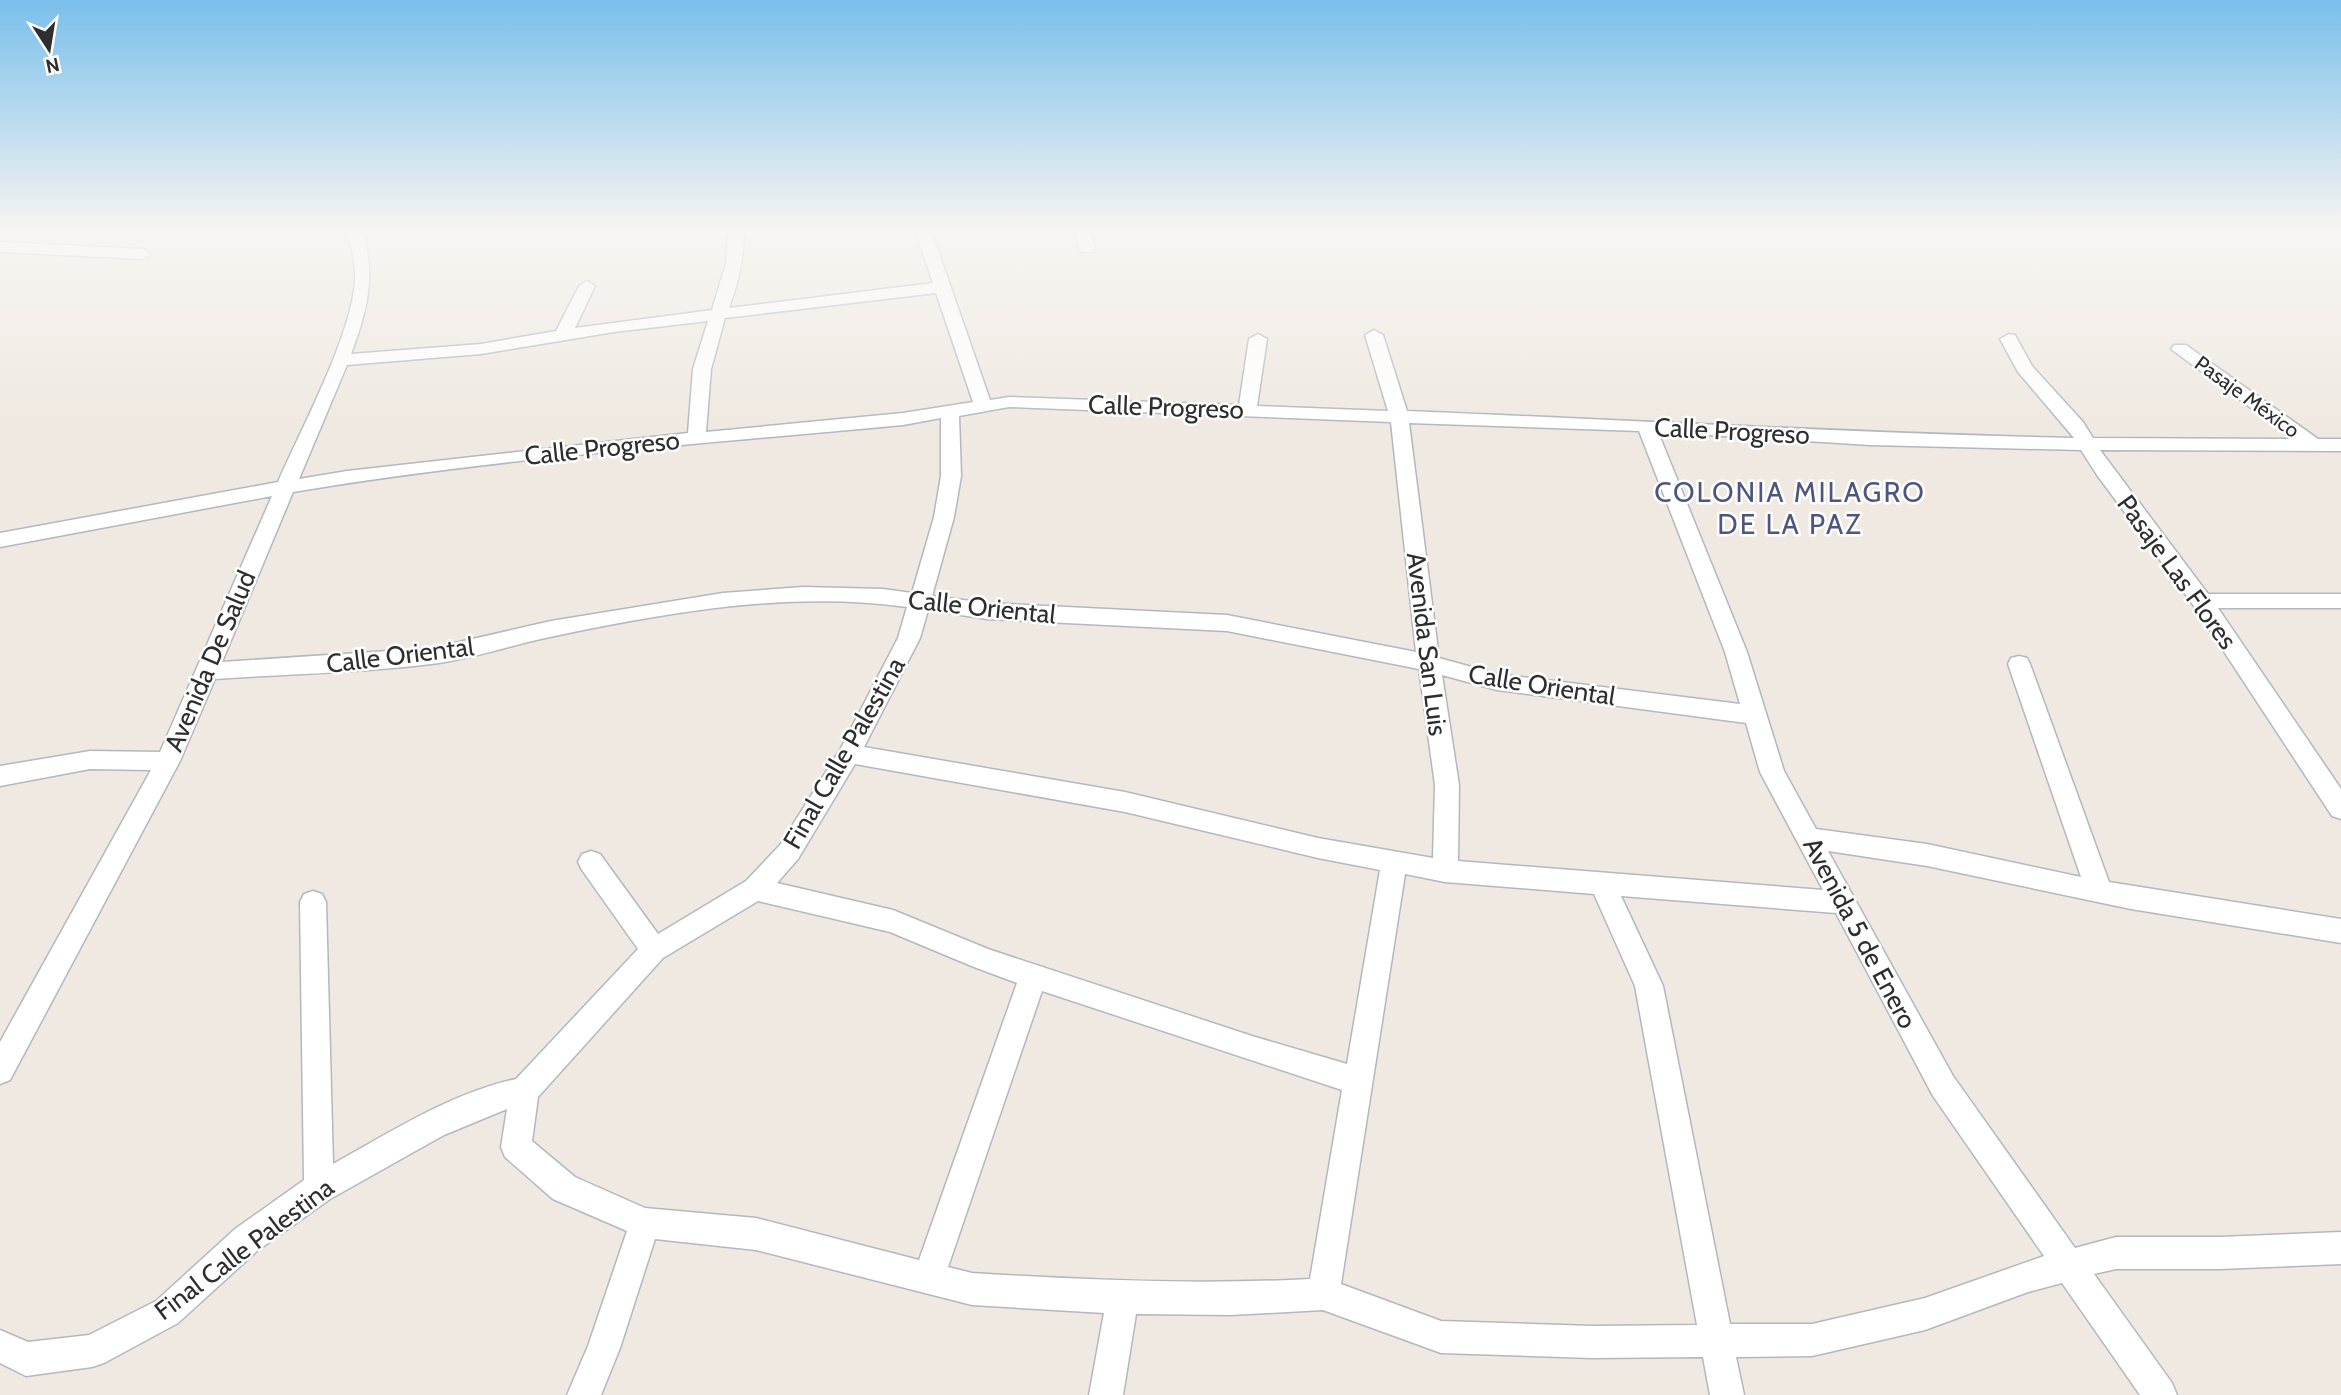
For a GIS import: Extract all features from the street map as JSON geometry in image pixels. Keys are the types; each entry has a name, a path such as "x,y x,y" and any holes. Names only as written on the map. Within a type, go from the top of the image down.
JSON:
{"street":[{"name":"Avenida De Salud","path":"0,1070 168,761 340,360 362,298"},
{"path":"563,335 581,298"},
{"path":"697,438 699,379 724,298"},
{"path":"340,360 481,349 719,313 846,298"},
{"path":"945,298 983,407"},
{"name":"Avenida San Luis","path":"1374,335 1399,416 1428,663 1447,786 1446,872"},
{"path":"1247,411 1258,339"},
{"name":"Pasaje Las Flores","path":"2009,339 2024,368 2076,426 2104,471 2203,601 2341,809"},
{"name":"Pasaje México","path":"2180,349 2314,446"},
{"name":"Calle Progreso","path":"0,540 284,488 462,463 950,413 1009,402 1646,426 1786,435 2088,444 2341,446"},
{"name":"Final Calle Palestina","path":"0,1346 26,1359 92,1351 167,1312 246,1240 319,1188 434,1125 493,1098 524,1091 654,950 755,889 789,852 849,754 909,638 944,517 951,476 950,413"},
{"name":"Avenida 5 de Enero","path":"1646,426 1736,652 1772,772 1942,1086 2160,1395"},
{"name":"Calle Oriental","path":"206,671 433,656 551,629 723,600 803,594 883,596 987,611 1227,623 1428,663 1497,681 1755,715"},
{"path":"2203,601 2341,601"},
{"path":"2019,664 2099,891"},
{"path":"849,754 1125,802 1293,842 1446,872 1844,903"},
{"path":"0,776 90,760 168,761"},
{"path":"1809,838 1927,855 2099,891 2341,931"},
{"path":"591,862 654,950"},
{"path":"1323,1294 1394,863"},
{"path":"1603,886 1649,986 1727,1395"},
{"path":"755,889 893,921 1033,976 1358,1081"},
{"path":"313,902 319,1188"},
{"path":"928,1278 1033,976"},
{"path":"524,1091 516,1147 564,1188 645,1223 756,1234 972,1289 1124,1298 1231,1299 1323,1294 1441,1337 1592,1342 1812,1340 1925,1314 2028,1276 2116,1253 2220,1253 2341,1248"},
{"path":"584,1395 604,1348 645,1223"},
{"path":"1106,1395 1124,1298"}],"district":[{"name":"COLONIA MILAGRO DE LA PAZ","path":"1790,508"}]}
